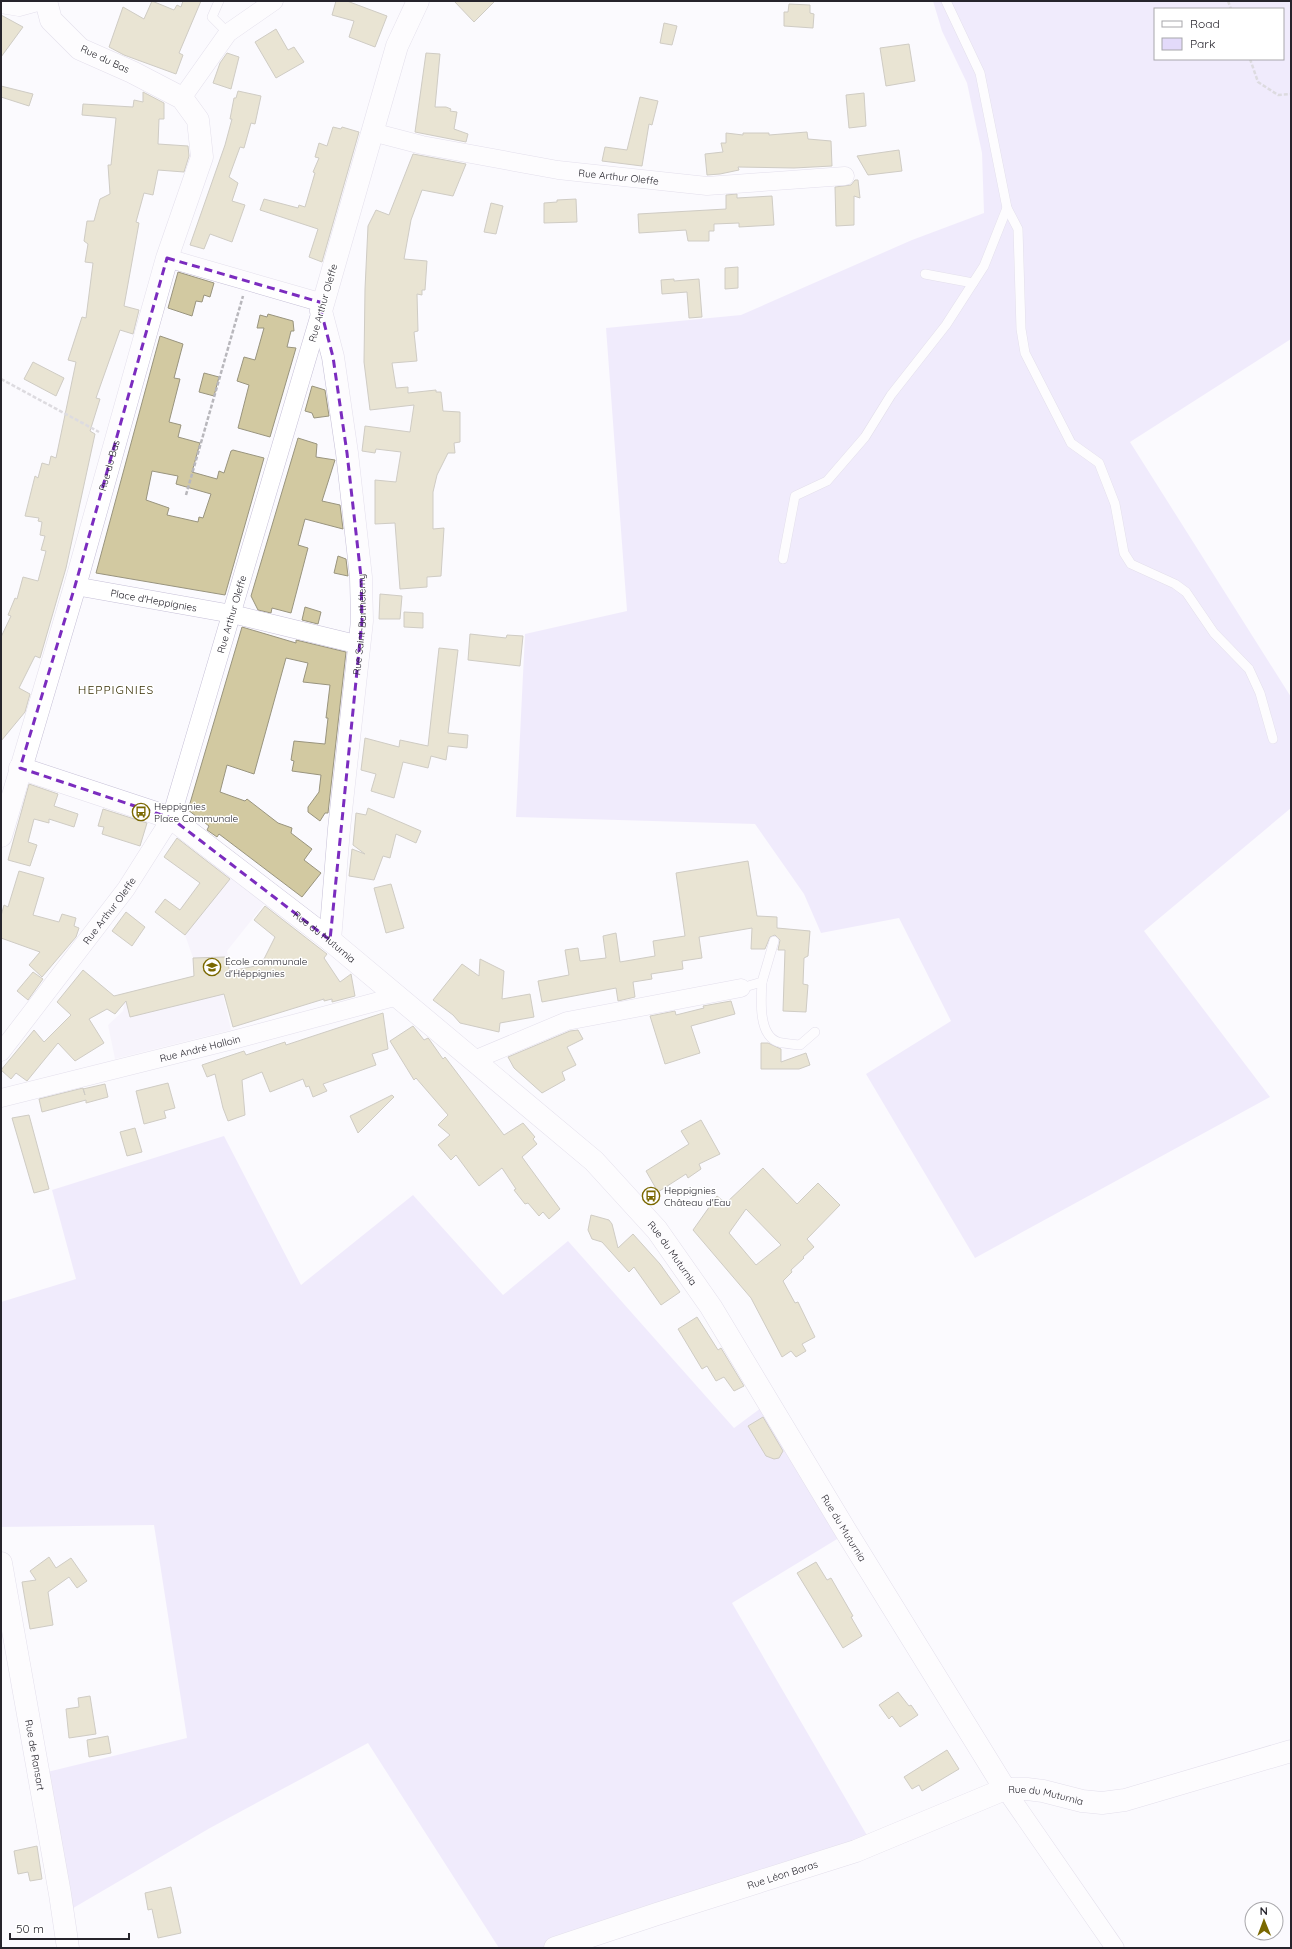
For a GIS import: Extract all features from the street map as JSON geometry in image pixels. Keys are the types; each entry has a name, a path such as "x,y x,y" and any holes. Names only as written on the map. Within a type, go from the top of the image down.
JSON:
{"street":[{"path":"1,4 19,7 41,1"},
{"name":"Rue du Bas","path":"1,836 75,586 167,258 202,157 198,120 182,98 132,72 80,49 51,20 46,1"},
{"path":"182,98 228,33 274,1"},
{"name":"Rue Arthur Oleffe","path":"1,1052 126,890 171,818 322,307 397,46 418,1"},
{"name":"Rue Arthur Oleffe","path":"372,132 422,145 558,170 707,186 845,176"},
{"path":"167,258 248,281 322,307"},
{"name":"Rue Saint-Barthélemy","path":"322,307 333,357 347,453 361,577 362,621 339,829 330,940"},
{"name":"Place d'Heppignies","path":"75,586 232,614 360,645"},
{"path":"20,768 171,818"},
{"name":"Rue du Muturnia","path":"171,818 330,940 594,1161 657,1230 711,1307 847,1533 1005,1789 1027,1788 1082,1801 1102,1803 1125,1800 1291,1751"},
{"path":"474,1060 567,1021 741,988"},
{"name":"Rue André Halloin","path":"1,1098 233,1040 398,996"},
{"name":"Rue de Ransart","path":"1,1563 60,1894 68,1948"},
{"path":"1005,1789 1115,1948"},
{"name":"Rue Léon Baras","path":"555,1948 856,1851 1005,1789"}],"lane":[{"path":"219,1 212,17 228,33"},
{"path":"946,1 980,73 1007,208 1018,229 1021,329 1025,353 1071,443 1099,463 1115,504 1124,553 1131,564 1175,584 1186,592 1214,633 1248,669 1260,693 1274,739"},
{"path":"783,559 795,496 826,481 865,437 891,395 946,325 984,266 1007,208"},
{"path":"925,274 973,283"},
{"path":"774,941 762,982 760,1008 765,1029 777,1042 800,1045 815,1032"},
{"path":"741,988 762,982"}],"path":[{"path":"1250,60 1258,82 1278,95 1291,94"},
{"path":"186,495 248,281"},
{"path":"1,379 115,441"}],"highlighted area":[{"path":"167,258 323,303 321,311 333,357 347,453 361,577 362,621 330,940 171,818 20,768 75,586"}],"shaded area":[{"name":"École communale d'Héppignies","path":"214,862 266,902 227,951 232,976 223,994 231,1030 115,1059 108,1025 123,1011 125,999 194,976 193,958 185,935 170,923"}],"green space":[{"path":"933,1 1291,1 1291,339 1130,442 1291,697 1291,808 1144,931 1270,1097 975,1258 866,1074 951,1021 899,918 821,933 804,894 755,824 516,817 525,634 627,611 606,328 741,315 912,240 984,213 982,153 967,83 942,31"},
{"path":"224,1136 301,1285 413,1195 503,1295 568,1241 734,1428 769,1402 847,1533 732,1603 872,1844 557,1948 499,1948 368,1743 210,1828 63,1914 39,1774 187,1738 154,1525 1,1527 1,1302 76,1279 52,1190"}],"building":[{"path":"152,1 174,10 177,5 181,7 183,1 201,1 179,53 183,55 176,74 124,55 109,47 123,7 144,19"},
{"path":"336,1 347,1 387,16 375,47 349,37 354,21 332,15"},
{"path":"454,1 495,1 474,22"},
{"path":"789,4 810,5 810,13 814,14 813,28 784,26 784,12 788,12"},
{"path":"1,15 23,27 1,57"},
{"path":"664,23 677,26 672,45 660,43"},
{"path":"276,29 288,50 294,47 304,62 276,78 255,42"},
{"path":"909,44 915,81 886,86 880,48"},
{"path":"227,53 239,57 231,89 213,83 220,63"},
{"path":"426,53 440,54 435,107 446,107 451,109 450,111 457,112 454,129 468,134 466,142 415,132"},
{"path":"1,86 33,94 29,106 1,97"},
{"path":"238,91 261,96 255,124 251,123 244,148 240,147 229,177 238,183 232,201 245,205 232,242 210,234 204,249 190,245 225,145 232,119 230,119 234,98 236,98"},
{"path":"143,92 164,103 164,119 159,119 158,144 188,146 189,156 184,172 158,170 153,195 144,193 136,222 139,223 124,306 139,310 133,334 120,330 96,398 100,399 90,431 95,434 66,568 40,658 35,656 19,688 30,694 25,712 1,741 1,637 11,616 8,615 15,598 17,599 23,577 38,581 46,551 41,550 45,536 40,535 42,522 38,521 39,518 25,516 35,476 38,478 42,463 49,465 51,456 56,458 76,362 68,360 82,317 86,318 93,263 85,262 88,244 84,241 87,221 94,221 100,199 110,194 108,165 111,165 116,118 82,115 83,104 133,107 134,100 143,102"},
{"path":"864,93 866,126 849,128 846,95"},
{"path":"640,97 658,101 652,125 649,124 642,166 602,161 605,147 627,150"},
{"path":"333,127 341,129 342,127 359,132 322,262 309,257 318,229 260,210 264,199 298,208 299,205 305,207 315,173 313,172 319,158 315,157 319,143 327,146"},
{"path":"807,132 808,139 831,141 832,166 794,168 738,167 739,170 707,175 705,154 723,152 721,143 726,143 726,133 743,135 743,133 769,133 769,135"},
{"path":"899,150 902,171 868,175 857,156"},
{"path":"413,154 466,164 453,196 422,190 411,220 404,259 427,261 425,290 422,290 422,295 417,294 418,331 414,332 417,361 392,363 396,388 408,387 408,393 436,390 436,392 441,392 443,411 460,412 460,442 454,443 455,453 448,453 437,475 433,492 433,529 444,528 441,576 427,577 427,587 400,589 395,523 375,524 375,480 396,482 401,452 376,449 375,453 362,451 365,426 410,432 414,405 370,410 364,362 365,289 368,226 376,210 389,215"},
{"path":"855,180 858,180 860,198 854,196 854,225 836,226 835,187 851,185"},
{"path":"737,194 737,198 772,196 774,225 739,227 739,223 714,224 714,231 709,231 709,241 688,241 686,230 639,233 638,214 726,209 726,195"},
{"path":"576,199 577,222 544,223 544,203 557,202 557,200"},
{"path":"491,203 503,206 496,234 484,232"},
{"path":"738,267 738,288 725,289 725,268"},
{"path":"178,272 214,283 210,297 204,295 202,302 196,301 192,316 168,308"},
{"path":"674,279 674,281 699,279 702,317 689,318 687,292 662,294 661,280"},
{"path":"268,314 293,321 294,331 291,331 287,347 296,348 270,437 238,428 249,385 237,381 244,357 255,360 264,328 257,328 260,315 267,317"},
{"path":"160,336 183,344 174,378 180,379 169,422 181,425 178,437 200,443 192,472 217,479 219,471 224,473 231,451 233,450 264,458 225,595 96,573","holes":["152,471 178,476 176,484 211,494 203,518 199,517 198,522 167,515 169,508 146,500"]},
{"path":"33,362 64,378 56,396 24,379"},
{"path":"204,373 219,377 214,396 199,392"},
{"path":"312,386 325,390 329,416 314,418 312,413 305,411"},
{"path":"298,438 317,444 316,457 335,460 322,501 340,505 343,529 305,519 298,545 308,548 291,613 272,608 271,613 258,610 251,596"},
{"path":"338,556 346,559 348,576 334,573"},
{"path":"380,594 402,596 400,619 379,619"},
{"path":"305,607 321,612 318,624 302,620"},
{"path":"404,612 423,613 423,628 404,627"},
{"path":"242,627 296,643 296,640 346,652 328,813 325,813 320,821 308,812 308,807 319,792 321,775 292,771 294,761 291,760 294,741 325,744 330,685 303,682 308,663 286,658 254,774 227,765 220,792 245,801 247,799 278,823 292,828 291,833 312,849 304,860 321,873 302,897 219,834 217,837 207,830 209,826 188,810"},
{"path":"470,634 506,638 507,635 523,636 520,666 468,660"},
{"path":"439,648 458,650 448,733 468,735 467,748 448,746 446,760 431,756 428,768 403,762 394,798 371,791 376,774 361,770 365,738 399,747 400,740 428,746"},
{"path":"29,784 58,794 54,806 78,814 74,827 49,819 49,823 34,819 28,842 37,845 30,866 8,860"},
{"path":"368,808 421,831 416,843 396,834 390,858 383,856 374,880 349,876 352,849 365,854 353,845 356,813 366,815"},
{"path":"103,809 147,823 140,846 102,834 104,827 98,826"},
{"path":"177,838 230,879 185,935 155,912 165,899 180,910 200,883 164,857"},
{"path":"748,861 757,916 777,917 777,928 810,931 808,956 804,958 803,984 808,985 806,1012 783,1011 785,950 778,950 780,940 775,935 770,937 765,949 751,949 752,928 699,937 702,958 682,961 683,969 651,974 652,979 633,982 635,997 618,1001 616,988 542,1002 538,981 569,975 565,950 578,948 580,961 606,958 603,936 616,933 620,962 655,956 653,941 685,936 676,873"},
{"path":"19,871 44,878 33,915 59,922 62,914 76,918 74,926 79,928 76,937 42,977 29,965 40,952 1,938 1,916 4,905 8,907"},
{"path":"391,884 404,928 386,933 374,888"},
{"path":"265,906 327,954 324,958 340,982 351,974 355,996 332,1002 332,999 324,1001 324,999 233,1027 224,994 130,1017 126,1001 115,1014 107,1009 89,1019 104,1043 75,1061 58,1043 27,1081 16,1073 11,1079 1,1070 34,1030 44,1042 71,1015 57,1002 83,970 114,996 194,976 193,958 225,957 230,971 261,965 275,937 254,920"},
{"path":"126,912 145,927 132,946 112,931"},
{"path":"480,959 504,971 502,999 530,994 534,1017 500,1023 499,1032 460,1023 453,1015 433,1000 462,964 479,976"},
{"path":"33,972 43,979 28,1000 17,991"},
{"path":"731,1001 735,1014 691,1026 700,1053 665,1064 650,1016 675,1011 676,1015 704,1008 703,1006"},
{"path":"383,1013 388,1049 372,1054 376,1065 323,1084 327,1091 313,1097 309,1086 306,1087 303,1079 270,1092 262,1072 242,1080 245,1115 228,1121 223,1108 215,1074 207,1077 202,1065 244,1051 246,1055 285,1042 286,1045"},
{"path":"413,1026 424,1040 429,1039 443,1059 445,1057 504,1135 523,1123 535,1137 533,1139 537,1144 522,1157 560,1209 549,1219 543,1212 539,1216 528,1203 525,1204 514,1190 516,1189 502,1168 479,1186 456,1155 451,1160 438,1145 450,1135 438,1125 448,1115 416,1078 414,1080 390,1041"},
{"path":"578,1030 583,1039 567,1047 576,1065 562,1072 565,1080 542,1093 514,1068 508,1057 570,1031"},
{"path":"761,1043 768,1043 781,1049 781,1062 806,1053 810,1065 799,1069 761,1069"},
{"path":"168,1083 175,1108 164,1111 166,1118 144,1124 136,1091"},
{"path":"105,1084 108,1097 86,1103 86,1100 42,1112 39,1099"},
{"path":"392,1095 394,1097 358,1133 350,1116"},
{"path":"29,1115 49,1189 34,1193 12,1118"},
{"path":"701,1120 720,1154 699,1164 701,1169 688,1178 686,1174 658,1192 646,1171 689,1144 681,1131"},
{"path":"135,1128 142,1152 127,1156 120,1132"},
{"path":"763,1168 797,1204 818,1183 840,1205 807,1239 814,1247 791,1270 792,1272 783,1281 795,1303 798,1302 815,1337 802,1344 806,1351 796,1357 791,1351 782,1357 751,1298 693,1230 717,1196 726,1203","holes":["746,1209 781,1245 756,1265 729,1233"]},
{"path":"591,1215 609,1220 612,1224 618,1248 633,1234 660,1264 680,1292 661,1305 634,1267 629,1272 602,1242 592,1239 588,1230"},
{"path":"697,1317 718,1350 721,1348 744,1386 734,1391 724,1377 716,1381 707,1366 702,1369 678,1329"},
{"path":"763,1417 783,1451 779,1458 774,1459 766,1456 748,1426"},
{"path":"49,1557 56,1568 71,1558 87,1581 77,1588 69,1577 48,1592 53,1625 30,1629 22,1582 36,1580 30,1571"},
{"path":"816,1562 827,1580 831,1578 853,1616 851,1617 862,1636 843,1648 797,1573"},
{"path":"898,1692 909,1706 911,1705 918,1715 900,1727 892,1716 889,1719 879,1705"},
{"path":"90,1696 96,1734 69,1738 66,1709 79,1707 78,1698"},
{"path":"108,1736 111,1753 89,1757 87,1740"},
{"path":"947,1750 959,1769 922,1791 919,1785 912,1789 904,1777"},
{"path":"37,1846 42,1879 30,1881 28,1872 18,1874 14,1851"},
{"path":"171,1887 181,1933 158,1938 152,1909 148,1910 145,1893"}],"place":[{"name":"Heppignies Place Communale","path":"141,812"},
{"name":"École communale d'Héppignies","path":"212,967"},
{"name":"Heppignies Château d'Eau","path":"651,1196"}],"district":[{"name":"HEPPIGNIES","path":"116,689"}]}
